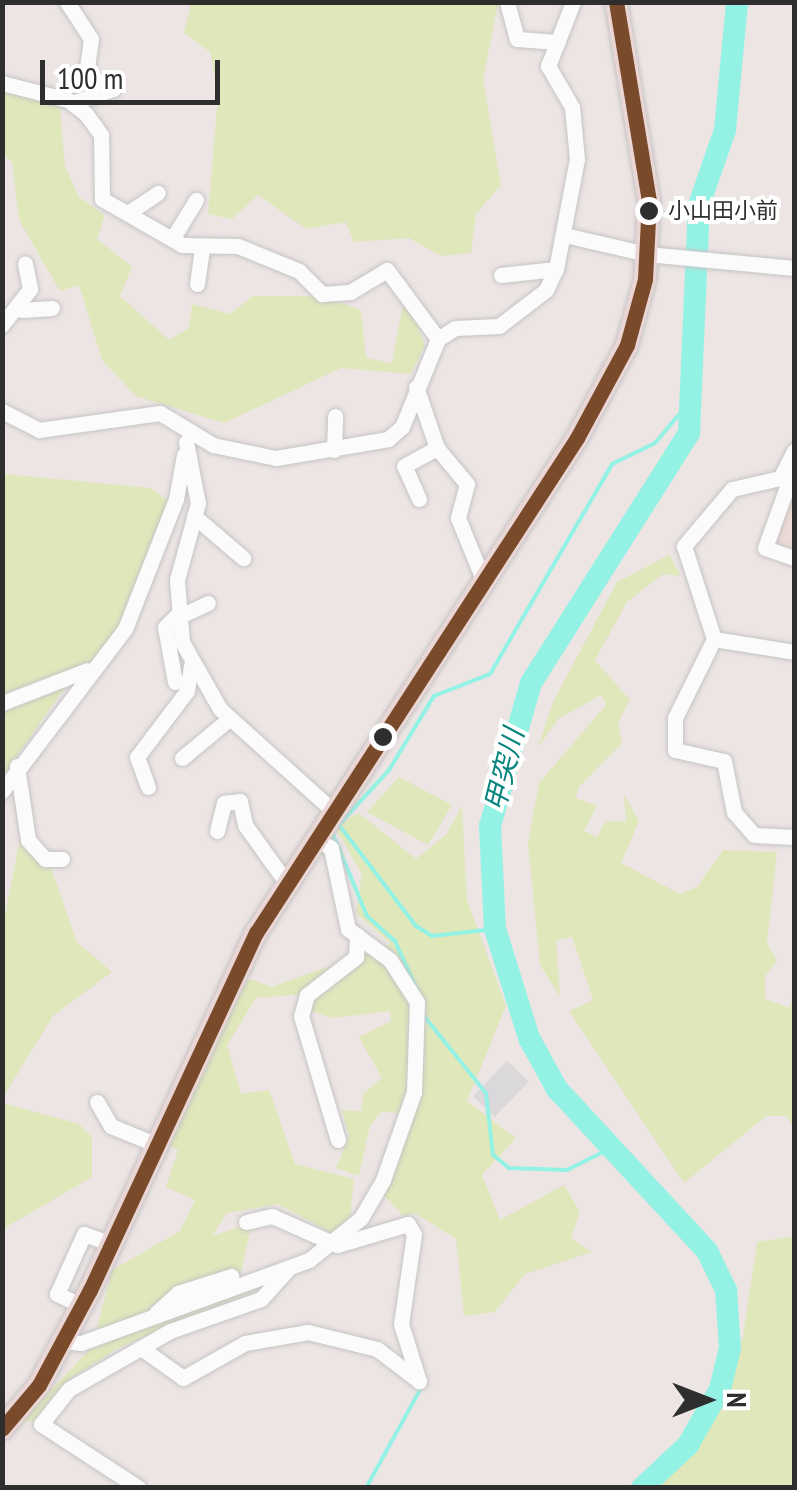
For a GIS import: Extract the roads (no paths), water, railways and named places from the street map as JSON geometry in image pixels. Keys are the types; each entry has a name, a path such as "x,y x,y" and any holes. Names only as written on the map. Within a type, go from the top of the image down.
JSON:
{"highway":[{"path":"2,1429 64,1340 82,1306 286,882 616,370 659,254 616,2"}],"street":[{"path":"67,2 91,39 86,74 113,89 72,103"},
{"path":"507,2 517,39 558,42"},
{"path":"2,411 39,430 160,413 188,437 243,455 334,450 388,439 438,339 455,328 500,326 546,290 556,269 569,236 578,159 572,107 548,66 573,2"},
{"path":"2,83 72,103 101,135 96,188 128,214 172,239 202,249 238,246 335,296 387,270 438,339"},
{"path":"128,214 158,193"},
{"path":"172,239 196,200"},
{"path":"569,236 659,254 794,268"},
{"path":"197,284 202,249"},
{"path":"22,310 25,263"},
{"path":"501,275 523,263 556,269"},
{"path":"2,325 22,310 52,308"},
{"path":"416,387 437,448 467,484 458,518 483,580"},
{"path":"334,450 340,424"},
{"path":"188,437 194,516 178,615 191,665 229,719 332,809"},
{"path":"2,791 131,616 176,499 188,437"},
{"path":"419,499 404,466 437,448"},
{"path":"794,451 780,478 732,488 684,546 714,639 675,718 674,750 724,761 734,812 754,836 794,837"},
{"path":"794,466 766,548 794,558"},
{"path":"194,516 244,558"},
{"path":"175,682 166,627 178,615 208,603"},
{"path":"714,639 794,652"},
{"path":"148,786 137,756 187,691 191,665"},
{"path":"2,704 84,675"},
{"path":"69,714 84,675"},
{"path":"182,758 229,719"},
{"path":"18,766 28,840 45,859 62,859"},
{"path":"216,831 224,804 240,801 246,825 286,882"},
{"path":"312,838 332,848 357,935 356,957 308,995 300,1016 338,1140"},
{"path":"337,1245 383,1180 419,1066 417,1002 390,960 357,935"},
{"path":"97,1102 112,1126 157,1145"},
{"path":"246,1222 272,1216 337,1245"},
{"path":"64,1340 81,1343 287,1270 395,1222 414,1234 401,1324 420,1381 376,1349 308,1332 245,1344 184,1378 140,1348"},
{"path":"138,1488 41,1424 69,1389 140,1348 262,1299 287,1270"},
{"path":"155,1315 178,1294 230,1276"}],"waterway":[{"name":"甲突川","path":"642,1488 688,1445 720,1389 730,1348 726,1290 707,1251 557,1089 529,1038 495,929 490,826 531,683 689,433 699,205 725,130 737,2"},
{"path":"338,826 389,770 434,696 490,674 612,464 655,443 694,397"},
{"path":"339,825 416,926 432,936 495,929"},
{"path":"332,832 367,916 395,941 420,997"},
{"path":"424,1016 486,1093 493,1155 509,1168 567,1170 609,1149"},
{"path":"366,1488 422,1386"}],"place":[{"name":"小山田小前","path":"649,211"}]}
